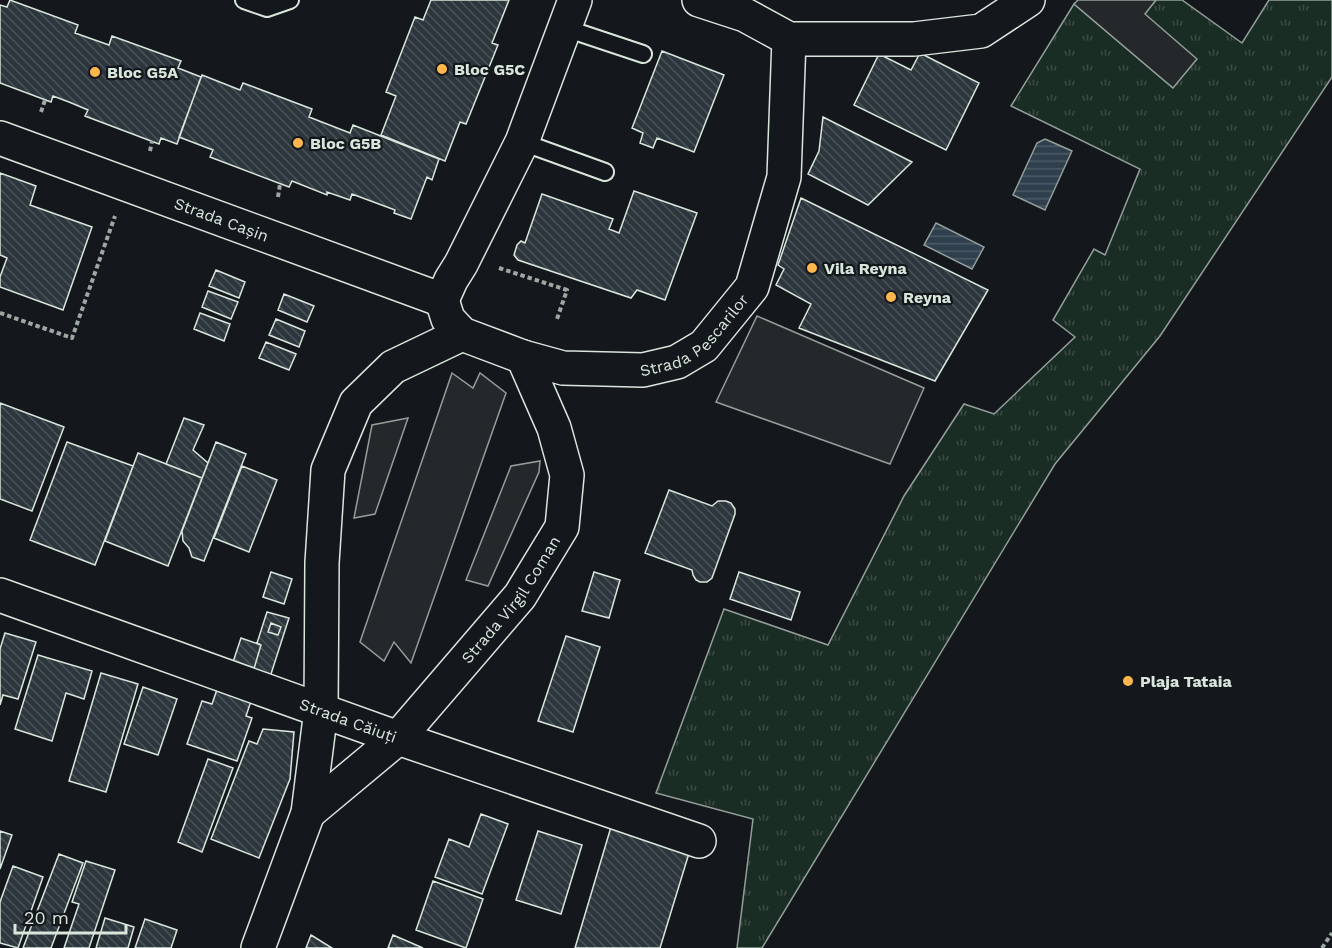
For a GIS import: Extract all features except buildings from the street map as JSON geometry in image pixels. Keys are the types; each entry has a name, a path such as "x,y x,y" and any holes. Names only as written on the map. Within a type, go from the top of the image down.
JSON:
{"street":[{"path":"699,0 745,8 789,39 914,39 981,31 1028,0"},
{"path":"523,357 462,334 448,319 442,300 522,142 570,14"},
{"name":"Strada Pescarilor","path":"523,357 563,368 643,370 677,362 704,346 752,286 784,177 789,39"},
{"name":"Strada Cașin","path":"0,138 442,300"},
{"name":"Strada Virgil Coman","path":"258,948 308,813 321,710 322,563 328,470 356,403 393,367 462,334"},
{"name":"Strada Virgil Coman","path":"308,813 398,738 520,596 562,527 567,475 554,428 523,357"},
{"name":"Strada Căiuți","path":"0,595 398,738 699,841"}],"lane":[{"path":"244,0 267,8 290,0"},
{"path":"570,14 643,54"},
{"path":"522,142 605,172"}],"path":[{"path":"42,112 45,100"},
{"path":"150,151 152,141"},
{"path":"0,313 72,338 126,184"},
{"path":"278,197 280,184"},
{"path":"510,272 567,290 556,319"},
{"path":"1322,948 1332,933"}],"green space":[{"path":"1156,0 1182,0 1242,43 1269,0 1332,0 1332,77 1160,336 1055,464 762,948 737,948 753,819 656,793 724,609 828,645 904,496 964,404 994,414 1075,337 1053,320 1094,249 1105,255 1140,169 1011,106 1074,4 1173,88 1144,14"}],"shaded area":[{"path":"1078,0 1156,0 1145,14 1197,59 1173,88 1074,4"},
{"path":"757,316 924,388 890,464 716,402"},
{"path":"452,373 473,388 480,373 506,393 411,663 394,642 384,661 360,642"},
{"path":"408,418 375,514 354,518 372,425"},
{"path":"540,461 539,472 488,586 466,580 511,466"}],"water":[{"path":"1045,139 1072,151 1045,210 1013,195 1037,143"},
{"path":"936,223 984,247 972,269 924,245"}],"place":[{"name":"Bloc G5C","path":"442,69"},
{"name":"Bloc G5A","path":"95,72"},
{"name":"Bloc G5B","path":"298,143"},
{"name":"Vila Reyna","path":"812,268"},
{"name":"Reyna","path":"891,297"},
{"name":"Plaja Tataia","path":"1128,681"}]}
